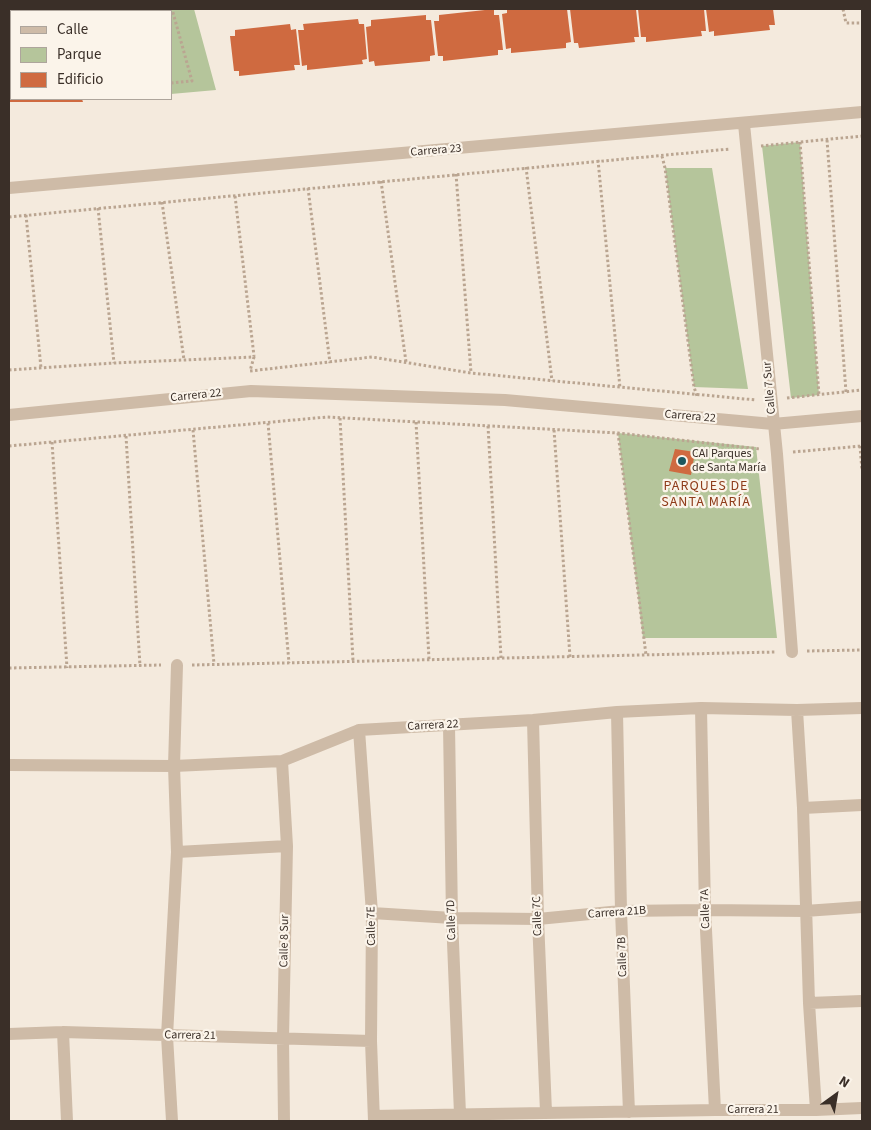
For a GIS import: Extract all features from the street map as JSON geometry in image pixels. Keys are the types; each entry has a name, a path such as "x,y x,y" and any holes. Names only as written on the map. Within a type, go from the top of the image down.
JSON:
{"street":[{"name":"Carrera 23","path":"9,188 862,112"},
{"name":"Calle 7 Sur","path":"744,124 777,454 792,652"},
{"name":"Carrera 22","path":"9,415 251,391 505,400 773,424 862,416"},
{"path":"172,1121 167,1036 177,852 174,766 177,665"},
{"name":"Carrera 22","path":"9,765 174,766 282,761 359,730 701,708 797,710 862,708"},
{"name":"Calle 7A","path":"701,708 705,910 715,1110"},
{"path":"797,710 803,808 809,1003 816,1110"},
{"name":"Calle 7B","path":"617,712 621,911 629,1112"},
{"name":"Calle 7C","path":"533,720 538,919 546,1112"},
{"name":"Calle 7D","path":"449,725 452,918 460,1114"},
{"name":"Calle 7E","path":"359,730 372,913 371,1041 374,1119"},
{"name":"Calle 8 Sur","path":"282,761 287,846 283,1038 284,1121"},
{"path":"803,808 862,805"},
{"path":"177,852 287,846"},
{"name":"Carrera 21B","path":"372,913 452,918 538,919 621,911 806,911 862,907"},
{"path":"809,1003 862,1002"},
{"path":"63,1032 67,1121"},
{"name":"Carrera 21","path":"9,1034 63,1032 371,1041"},
{"name":"Carrera 21","path":"374,1119 546,1112 862,1108"}],"path":[{"path":"172,9 192,81 172,83"},
{"path":"843,9 846,23 862,23"},
{"path":"827,140 846,392"},
{"path":"800,142 819,394"},
{"path":"9,217 598,160 662,156 694,387 697,396"},
{"path":"598,160 620,388"},
{"path":"526,167 552,381"},
{"path":"456,174 471,373"},
{"path":"381,181 406,362"},
{"path":"308,188 330,363"},
{"path":"235,196 254,357 250,371 372,357 471,373 749,400 771,400 862,390"},
{"path":"162,202 184,360"},
{"path":"98,208 114,363"},
{"path":"26,215 41,368"},
{"path":"9,370 254,357"},
{"path":"9,446 327,417 618,433 756,448 777,454 861,446 862,471"},
{"path":"340,418 353,661"},
{"path":"416,422 429,660"},
{"path":"268,423 289,662"},
{"path":"488,426 500,658"},
{"path":"193,430 214,664"},
{"path":"554,430 570,657"},
{"path":"618,433 646,655"},
{"path":"126,436 140,666"},
{"path":"52,442 67,668"},
{"path":"9,668 862,650"}],"green space":[{"path":"194,9 216,90 172,94 172,10 58,10"},
{"path":"800,142 819,395 791,398 762,146"},
{"path":"665,168 712,168 748,389 694,387"},
{"path":"618,433 756,447 777,638 643,638"}],"building":[{"path":"9,9 58,9 10,10 10,100 82,100 83,102 9,102"},
{"path":"494,9 494,15 499,15 503,50 498,50 498,55 443,61 443,56 438,56 434,21 439,21 439,15"},
{"path":"507,9 567,9 571,42 566,43 566,48 511,53 511,48 506,49 502,14 507,13"},
{"path":"570,9 636,9 639,37 634,37 635,42 579,48 578,43 574,43"},
{"path":"638,9 704,9 706,31 701,31 702,36 646,42 646,37 641,37"},
{"path":"706,9 773,9 775,25 769,25 770,30 714,36 714,31 709,32"},
{"path":"426,15 426,20 431,20 435,55 430,56 430,61 375,66 374,61 369,62 366,27 371,26 371,20"},
{"path":"358,19 359,24 364,24 367,59 362,60 363,64 307,70 307,65 302,66 298,30 304,30 303,24"},
{"path":"290,24 291,30 296,29 300,65 294,65 295,70 239,76 239,71 234,71 230,36 235,36 235,30"},
{"name":"CAI Parques de Santa María","path":"675,449 695,452 691,475 669,471"}],"place":[{"name":"CAI Parques de Santa María","path":"682,461"}],"district":[{"name":"PARQUES DE SANTA MARÍA","path":"706,496"}]}
